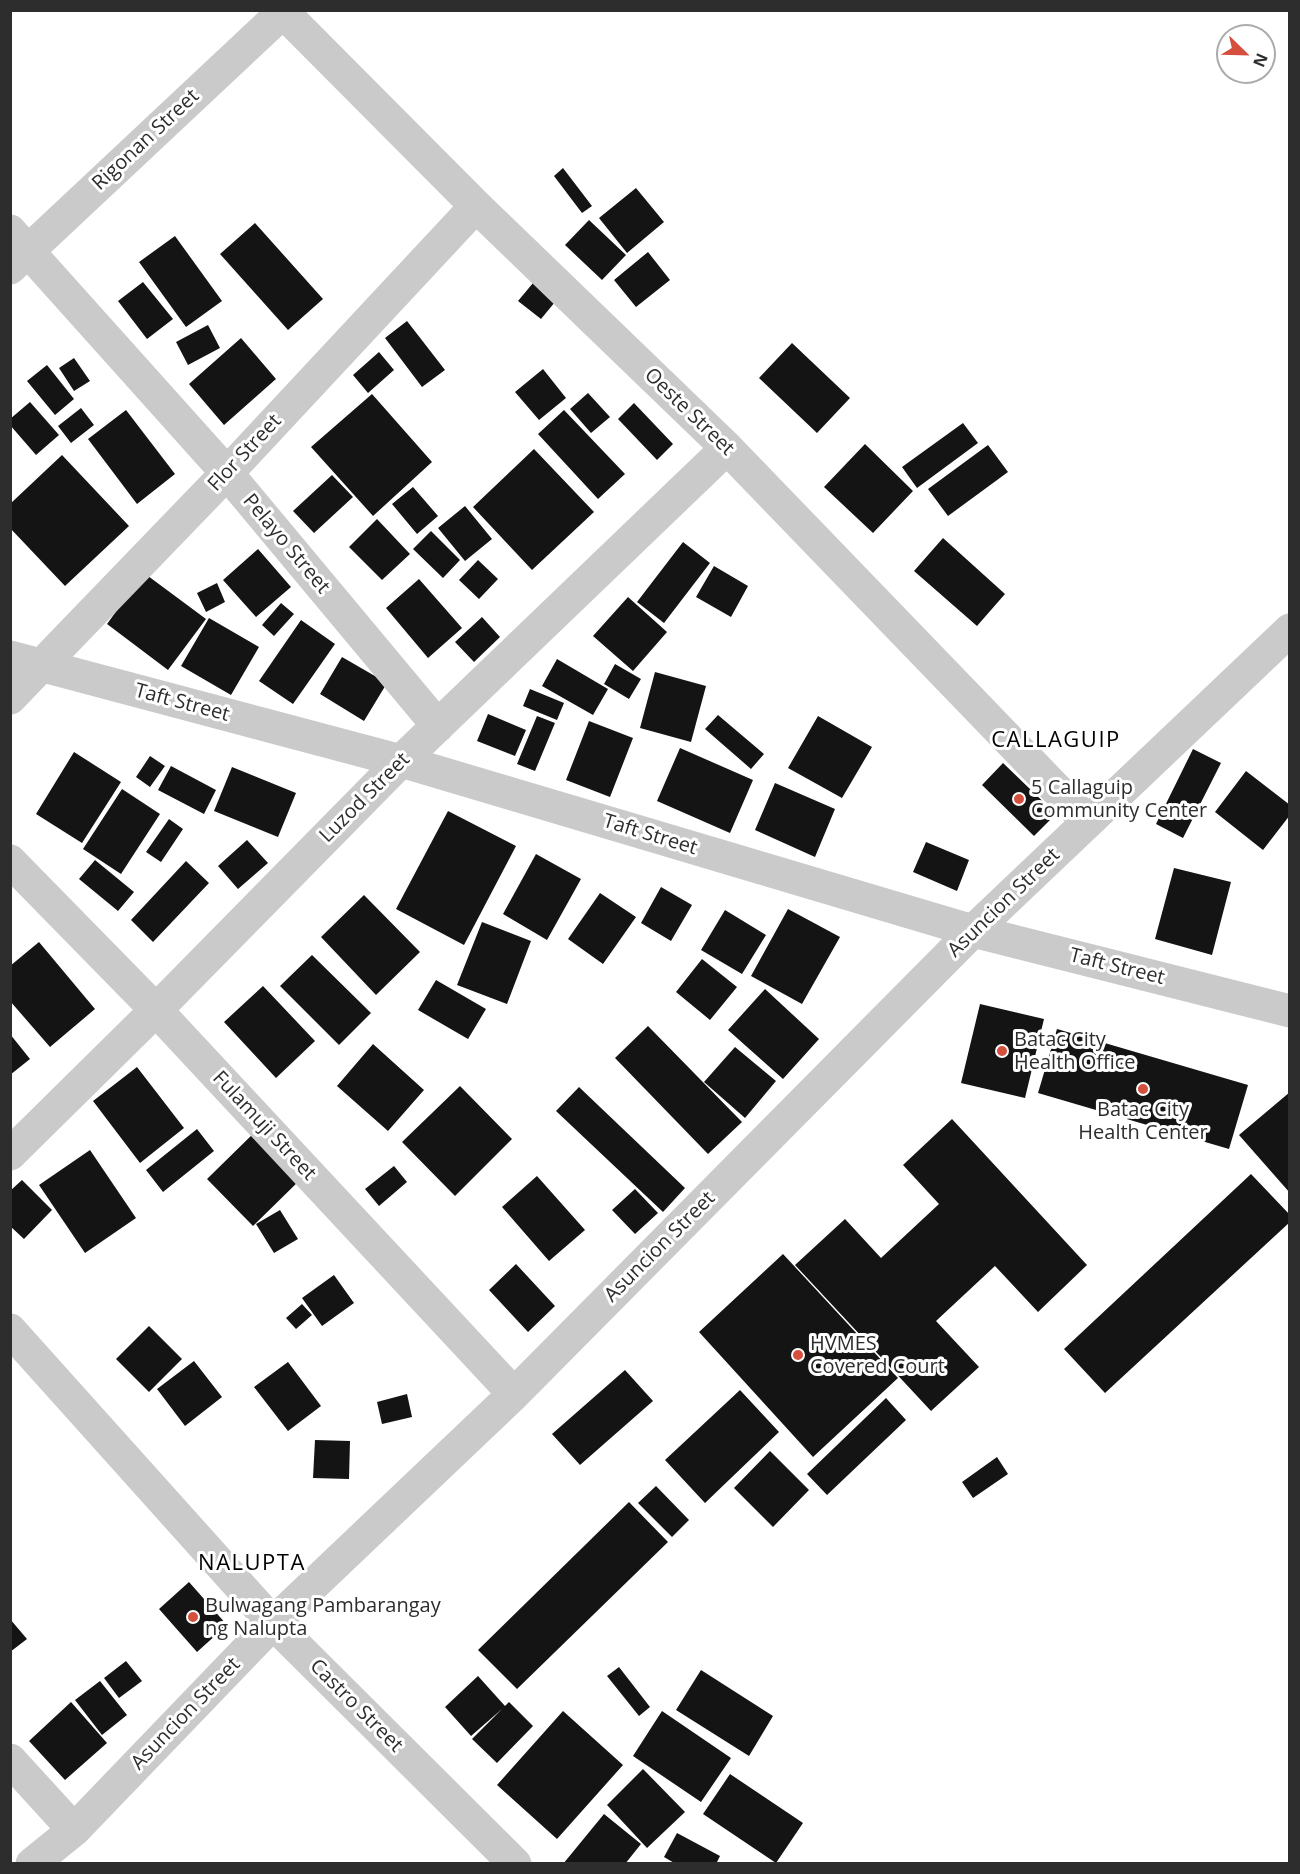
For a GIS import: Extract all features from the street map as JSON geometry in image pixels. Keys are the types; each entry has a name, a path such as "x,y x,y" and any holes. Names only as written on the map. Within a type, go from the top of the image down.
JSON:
{"street":[{"name":"Oeste Street","path":"282,11 476,206 727,448 1088,822"},
{"name":"Rigonan Street","path":"16,250 282,11"},
{"name":"Flor Street","path":"10,698 25,661 226,473 476,206"},
{"name":"Pelayo Street","path":"16,250 226,473 438,726"},
{"name":"Luzod Street","path":"10,1154 156,1010 401,761 727,448"},
{"name":"Asuncion Street","path":"32,1863 74,1830 273,1623 514,1394 973,931 1290,630"},
{"name":"Taft Street","path":"25,661 401,761 973,931 1290,1011"},
{"name":"Fulamuji Street","path":"10,861 156,1010 514,1394"},
{"name":"Castro Street","path":"10,1330 273,1623 515,1863"},
{"path":"10,1760 74,1830"}],"building":[{"path":"563,168 592,206 582,213 554,176"},
{"path":"636,188 664,222 627,253 599,218"},
{"path":"589,220 626,255 602,280 565,245"},
{"path":"255,223 323,299 288,330 220,254"},
{"path":"175,236 222,301 186,327 139,262"},
{"path":"648,252 670,280 636,307 614,280"},
{"path":"143,282 173,319 147,339 118,301"},
{"path":"533,283 555,302 541,319 518,301"},
{"path":"407,321 445,370 422,387 385,338"},
{"path":"208,325 220,348 188,365 176,342"},
{"path":"241,338 276,379 224,425 189,384"},
{"path":"792,343 850,398 817,433 759,378"},
{"path":"379,352 394,370 368,393 353,375"},
{"path":"74,358 90,381 74,391 59,368"},
{"path":"47,365 74,399 55,415 27,381"},
{"path":"543,369 566,398 539,420 515,392"},
{"path":"588,393 610,417 591,433 570,409"},
{"path":"372,394 432,462 373,516 311,447"},
{"path":"30,402 59,435 36,455 10,425 10,419"},
{"path":"634,403 673,444 657,460 618,419"},
{"path":"81,408 94,425 71,443 58,426"},
{"path":"126,410 175,474 137,504 88,439"},
{"path":"564,410 625,474 598,499 538,434"},
{"path":"963,423 978,443 917,488 902,467"},
{"path":"865,444 913,491 873,533 824,487"},
{"path":"988,445 1008,472 948,516 928,489"},
{"path":"534,449 594,512 532,570 473,507"},
{"path":"62,455 129,526 65,586 10,528 10,504"},
{"path":"332,475 353,497 314,533 293,511"},
{"path":"413,487 438,516 417,534 392,504"},
{"path":"465,506 492,539 465,561 438,528"},
{"path":"377,519 410,554 382,580 349,547"},
{"path":"431,531 460,560 443,578 413,549"},
{"path":"943,538 1005,594 977,626 914,571"},
{"path":"683,542 710,563 664,623 637,602"},
{"path":"258,549 291,587 256,617 223,580"},
{"path":"478,560 498,579 479,599 459,580"},
{"path":"714,566 748,586 731,617 696,597"},
{"path":"144,573 206,619 168,670 107,624"},
{"path":"419,579 462,628 428,658 386,608"},
{"path":"217,583 225,602 206,612 197,593"},
{"path":"628,597 667,632 633,671 593,636"},
{"path":"281,603 294,614 274,636 262,625"},
{"path":"482,617 500,637 474,662 455,642"},
{"path":"209,618 259,647 231,695 181,666"},
{"path":"301,620 335,644 293,704 259,681"},
{"path":"342,657 387,683 364,721 320,694"},
{"path":"557,659 608,689 593,715 542,686"},
{"path":"615,664 641,679 629,699 604,684"},
{"path":"655,672 706,686 691,742 640,728"},
{"path":"530,689 564,703 557,720 523,706"},
{"path":"488,714 526,730 515,756 477,741"},
{"path":"718,715 764,754 751,769 705,729"},
{"path":"537,716 555,723 535,771 517,764"},
{"path":"818,716 872,747 842,798 788,768"},
{"path":"589,721 633,738 610,797 566,780"},
{"path":"680,748 753,780 730,833 657,801"},
{"path":"1193,749 1221,763 1183,838 1156,824"},
{"path":"74,752 121,782 82,843 36,814"},
{"path":"150,756 165,766 150,787 136,777"},
{"name":"5 Callaguip Community Center","path":"1003,763 1056,814 1034,836 982,785"},
{"path":"171,766 216,790 204,814 158,790"},
{"path":"232,767 296,793 278,837 214,811"},
{"path":"1246,771 1290,805 1290,815 1263,850 1215,812"},
{"path":"775,783 835,809 815,857 755,830"},
{"path":"122,789 160,814 121,874 83,849"},
{"path":"448,811 516,846 464,945 396,909"},
{"path":"169,819 183,829 161,862 146,852"},
{"path":"247,840 268,863 238,889 218,866"},
{"path":"926,842 969,860 957,891 913,872"},
{"path":"536,854 581,879 547,940 503,914"},
{"path":"95,860 134,892 118,911 79,879"},
{"path":"186,861 209,883 153,942 131,920"},
{"path":"1174,868 1231,882 1212,955 1155,939"},
{"path":"661,887 692,905 671,941 641,923"},
{"path":"600,893 636,917 603,964 568,939"},
{"path":"364,895 420,952 376,995 321,937"},
{"path":"788,909 840,937 802,1004 751,976"},
{"path":"725,910 766,935 742,974 701,950"},
{"path":"482,922 531,941 507,1004 457,985"},
{"path":"39,942 95,1009 50,1047 10,1001 10,966"},
{"path":"312,955 371,1013 339,1045 280,986"},
{"path":"702,959 737,987 710,1020 676,992"},
{"path":"436,980 486,1009 468,1039 418,1010"},
{"path":"263,986 315,1041 276,1078 224,1022"},
{"path":"765,989 819,1039 783,1079 728,1030"},
{"name":"Batac City Health Office","path":"980,1004 1044,1019 1025,1098 961,1083"},
{"path":"648,1026 742,1122 708,1154 615,1058"},
{"name":"Batac City Health Center","path":"1057,1029 1248,1085 1229,1149 1038,1093"},
{"path":"10,1034 30,1059 10,1075"},
{"path":"373,1044 424,1090 388,1131 337,1086"},
{"path":"735,1047 776,1081 745,1118 704,1082"},
{"path":"137,1067 184,1128 140,1163 93,1101"},
{"path":"460,1086 512,1139 455,1196 402,1142"},
{"path":"579,1087 685,1188 663,1212 556,1111"},
{"path":"1290,1092 1290,1193 1239,1135"},
{"path":"952,1119 1087,1265 1038,1312 995,1266 936,1321 979,1367 931,1411 795,1265 845,1219 881,1258 939,1204 903,1165"},
{"path":"197,1129 214,1151 163,1192 146,1170"},
{"path":"258,1129 304,1176 253,1226 207,1179"},
{"path":"90,1150 136,1218 85,1253 39,1185"},
{"path":"394,1166 407,1182 379,1206 365,1189"},
{"path":"1251,1174 1290,1215 1290,1222 1105,1393 1064,1349"},
{"path":"537,1176 585,1230 549,1261 502,1207"},
{"path":"22,1180 52,1210 24,1239 10,1226 10,1191"},
{"path":"635,1189 658,1213 635,1234 612,1210"},
{"path":"280,1210 298,1239 274,1253 256,1224"},
{"name":"HVMES Covered Court","path":"783,1254 898,1378 813,1457 699,1332"},
{"path":"516,1264 555,1306 528,1332 489,1290"},
{"path":"334,1275 354,1303 322,1326 302,1298"},
{"path":"302,1304 312,1315 296,1329 286,1318"},
{"path":"149,1326 182,1359 149,1392 116,1359"},
{"path":"194,1361 222,1397 185,1426 157,1389"},
{"path":"288,1362 321,1406 288,1431 254,1387"},
{"path":"625,1370 653,1401 580,1465 552,1434"},
{"path":"740,1390 779,1432 705,1503 665,1460"},
{"path":"407,1394 412,1417 382,1424 377,1402"},
{"path":"886,1398 906,1420 827,1495 807,1474"},
{"path":"315,1440 350,1441 349,1479 313,1478"},
{"path":"770,1451 809,1490 773,1527 734,1488"},
{"path":"997,1457 1008,1474 973,1498 962,1482"},
{"path":"656,1486 689,1520 672,1537 638,1503"},
{"path":"629,1502 668,1542 517,1689 478,1650"},
{"name":"Bulwagang Pambarangay ng Nalupta","path":"189,1582 227,1625 197,1652 159,1609"},
{"path":"10,1619 27,1639 10,1652"},
{"path":"126,1661 142,1681 119,1698 104,1678"},
{"path":"619,1667 650,1707 639,1716 607,1676"},
{"path":"701,1670 773,1716 749,1756 676,1710"},
{"path":"478,1676 505,1706 509,1702 533,1726 497,1763 472,1739 502,1709 471,1736 445,1707"},
{"path":"100,1681 127,1715 102,1735 75,1700"},
{"path":"71,1702 107,1743 65,1780 29,1741"},
{"path":"563,1711 623,1765 557,1839 497,1785"},
{"path":"662,1711 731,1758 701,1802 633,1756"},
{"path":"643,1769 685,1812 647,1848 607,1805"},
{"path":"730,1774 803,1823 776,1863 703,1814"},
{"path":"604,1814 641,1844 625,1864 563,1864"},
{"path":"677,1833 720,1856 716,1864 676,1864 664,1857"}],"place":[{"name":"5 Callaguip Community Center","path":"1019,799"},
{"name":"Batac City Health Office","path":"1002,1051"},
{"name":"Batac City Health Center","path":"1143,1089"},
{"name":"HVMES Covered Court","path":"798,1355"},
{"name":"Bulwagang Pambarangay ng Nalupta","path":"193,1617"}],"district":[{"name":"CALLAGUIP","path":"1056,741"},
{"name":"NALUPTA","path":"252,1564"}]}
